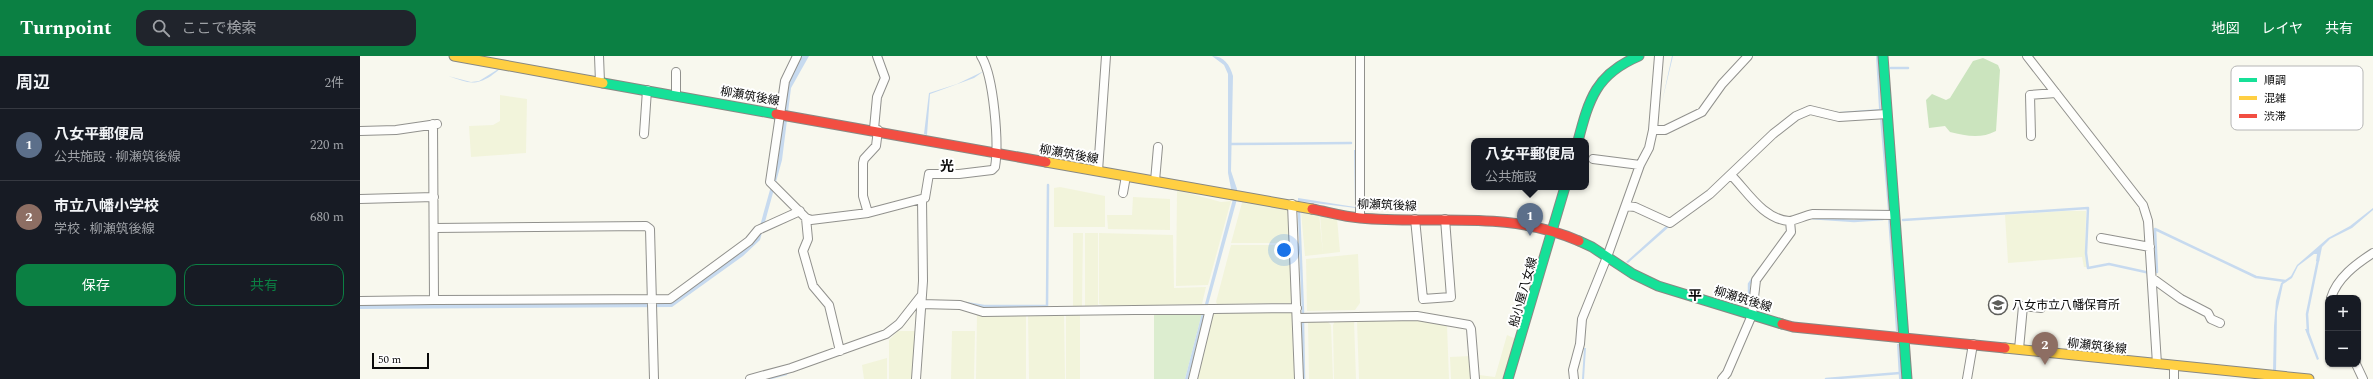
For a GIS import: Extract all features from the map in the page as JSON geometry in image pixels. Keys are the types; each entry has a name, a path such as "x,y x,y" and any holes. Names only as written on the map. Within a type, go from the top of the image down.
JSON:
{"main road":[{"name":"柳瀬筑後線","path":"454,56 876,130 1126,176 1292,204 1360,218 1481,219 1553,230 1592,247 1658,286 1793,327 2309,379"},
{"path":"1579,138 1593,91 1605,76 1616,67 1639,56"},
{"path":"1883,56 1907,379"},
{"name":"船小屋八女線","path":"1508,379 1564,190"}],"street":[{"path":"599,56 600,82"},
{"path":"797,56 785,81 784,114 774,185 806,218 811,220 868,213 925,198 929,174 959,174 992,170 995,168 998,153 989,71 981,56"},
{"path":"868,213 863,196 864,159 876,146 877,97 885,78 877,56"},
{"path":"1098,171 1106,56"},
{"path":"1360,56 1360,218"},
{"path":"1574,379 1574,370 1583,340 1582,319 1607,257 1640,165 1649,148 1653,130 1659,56"},
{"path":"1653,130 1665,130 1702,112 1722,84 1748,56"},
{"path":"2027,56 2143,205 2148,221 2157,364"},
{"path":"676,72 676,95"},
{"path":"644,134 647,90"},
{"path":"2031,136 2030,95 2056,93"},
{"path":"1626,206 1635,207 1670,223 1710,194 1773,134 1796,116 1810,110 1839,117 1887,114"},
{"path":"360,131 396,130 435,124 434,300"},
{"path":"1155,181 1158,147"},
{"path":"1593,159 1640,165"},
{"path":"1731,174 1759,206 1772,216 1790,221 1801,216 1813,214 1895,215"},
{"path":"1124,193 1126,176"},
{"path":"360,199 434,197"},
{"path":"916,379 923,281 922,199"},
{"path":"1292,204 1297,308 1298,379"},
{"path":"360,301 434,300 652,303 670,299 749,241 762,228 800,211"},
{"path":"806,218 808,239 803,251 813,286 829,305 840,351"},
{"path":"1414,219 1423,299 1451,297 1445,219"},
{"path":"1722,379 1752,314 1756,280 1791,232 1790,221"},
{"path":"434,228 646,226 650,229 654,379"},
{"path":"2101,238 2150,247"},
{"path":"2332,295 2333,290 2347,273 2373,252"},
{"path":"2152,278 2181,299 2208,313 2211,319 2220,323"},
{"path":"921,300 960,305 984,312 1297,308"},
{"path":"750,379 840,351 886,334 899,324 921,300"},
{"path":"2019,349 2024,306 2041,308"},
{"path":"1193,379 1210,309"},
{"path":"1297,318 1417,316 1469,325 1471,329 1475,379"},
{"path":"1967,379 1973,344"},
{"path":"2174,366 2174,379"},
{"path":"2357,367 2363,379"}],"green space":[{"path":"1983,58 1998,65 2000,70 1996,131 1990,134 1973,136 1950,132 1945,126 1929,128 1926,100 1932,94 1946,100 1950,98 1973,61"},
{"path":"500,95 527,99 526,153 471,157 469,126 493,125 500,121"},
{"path":"1060,187 1105,196 1105,227 1054,227 1054,188"},
{"path":"1177,190 1221,202 1231,201 1208,285 1176,286"},
{"path":"1133,197 1170,199 1170,230 1108,229 1107,215 1132,215"},
{"path":"1243,199 1289,208 1291,240 1288,240 1288,243 1231,243"},
{"path":"2086,211 2085,254 2087,267 2084,267 2082,257 2008,263 2005,215"},
{"path":"1301,212 1319,213 1323,254 1305,256"},
{"path":"1320,214 1337,218 1340,252 1323,254"},
{"path":"1073,233 1083,233 1082,306 1073,306"},
{"path":"1085,233 1098,233 1098,305 1085,306"},
{"path":"1099,233 1173,235 1174,288 1206,287 1202,304 1105,306 1099,304"},
{"path":"1231,245 1288,245 1288,247 1291,247 1291,303 1217,304 1216,302"},
{"path":"1358,254 1360,303 1355,310 1307,311 1306,259"},
{"path":"1292,312 1294,314 1295,379 1198,379 1213,313"},
{"path":"1154,313 1202,313 1185,379 1154,379"},
{"path":"1023,314 1026,316 1026,379 976,379 977,315"},
{"path":"1028,314 1064,314 1065,379 1029,379"},
{"path":"1066,314 1080,314 1080,379 1066,379"},
{"path":"1421,320 1447,325 1449,379 1359,379 1357,321"},
{"path":"1327,321 1331,325 1333,379 1309,379 1308,322"},
{"path":"1335,321 1354,321 1356,379 1334,379 1333,325"},
{"path":"898,331 917,331 914,379 889,379 889,340"},
{"path":"952,331 975,331 974,379 951,379"},
{"path":"1507,335 1516,339 1502,379 1479,379 1479,375 1495,377"},
{"path":"1471,356 1472,379 1451,379 1450,357"},
{"path":"887,358 887,379 864,379 862,365"}],"water":[{"path":"801,56 809,56 791,88 782,160 760,240 743,256 672,307 360,309 360,305 671,302 758,233 778,161 786,89"},
{"path":"1212,56 1223,59 1230,68 1233,76 1231,171 1237,189 1237,199 1208,305 1205,304 1233,199 1228,173 1228,74 1224,65"},
{"path":"1672,56 1673,56 1662,102"},
{"path":"1876,56 1878,56 1881,110 1839,114 1815,108 1839,112 1879,109"},
{"path":"500,68 491,76 479,81"},
{"path":"984,71 974,78 930,94 927,135 924,134 929,93 957,84"},
{"path":"448,76 471,82 465,82"},
{"path":"1880,118 1883,118 1889,212 1888,212"},
{"path":"1354,150 1356,150 1356,208 1298,201 1298,198 1355,207"},
{"path":"2373,208 2373,210 2352,228 2330,239 2322,247 2319,262 2316,261 2317,254 2314,254 2298,266 2292,278 2283,284 2277,312 2276,372 2273,372 2276,301 2281,283 2291,276 2297,265 2328,238 2350,226"},
{"path":"1888,218 1890,218 1898,331 1896,331"},
{"path":"1667,225 1669,227 1628,263 1626,262"},
{"path":"1202,313 1205,314 1188,379 1185,379"},
{"path":"2305,329 2308,329 2319,359 2317,360"},
{"path":"1897,344 1899,344 1902,379 1899,379"},
{"path":"1584,348 1586,348 1584,379 1582,379"}],"waterway":[{"path":"1891,68 1908,68"},
{"path":"1230,144 1351,143"},
{"path":"966,303 984,306 1047,306 1048,185"},
{"path":"1903,220 2088,208 2086,253 2088,268 2109,264 2150,273"},
{"path":"1299,211 1303,312"},
{"path":"1810,218 1854,221 1883,219"},
{"path":"2155,272 2157,272 2155,229 2256,277 2285,281"},
{"path":"2308,332 2307,314 2318,260"},
{"path":"1749,308 1749,284 1760,268"},
{"path":"1303,322 1304,379"},
{"path":"1826,379 1900,373"},
{"path":"767,379 786,374"}],"traffic: fast":[{"path":"1579,138 1586,113 1596,90 1613,71 1624,63 1639,56"},
{"path":"1883,56 1907,379"},
{"path":"603,83 776,114"},
{"path":"1508,379 1564,190"},
{"path":"1579,241 1592,247 1633,274 1658,286 1782,324"}],"traffic: slow":[{"path":"454,56 603,83"},
{"path":"1046,162 1312,209"},
{"path":"2005,348 2309,379"}],"traffic: jam":[{"path":"776,114 1046,162"},
{"path":"1312,209 1342,216 1360,218 1388,220 1470,220 1524,225 1551,231 1579,241"},
{"path":"1782,324 1793,327 2005,348"}],"place":[{"name":"八女平郵便局","path":"1530,236"},
{"name":"八女市立八幡保育所","path":"1998,305"},
{"name":"市立八幡小学校","path":"2045,365"}],"district":[{"name":"光","path":"947,166"},
{"name":"平","path":"1695,295"}]}
